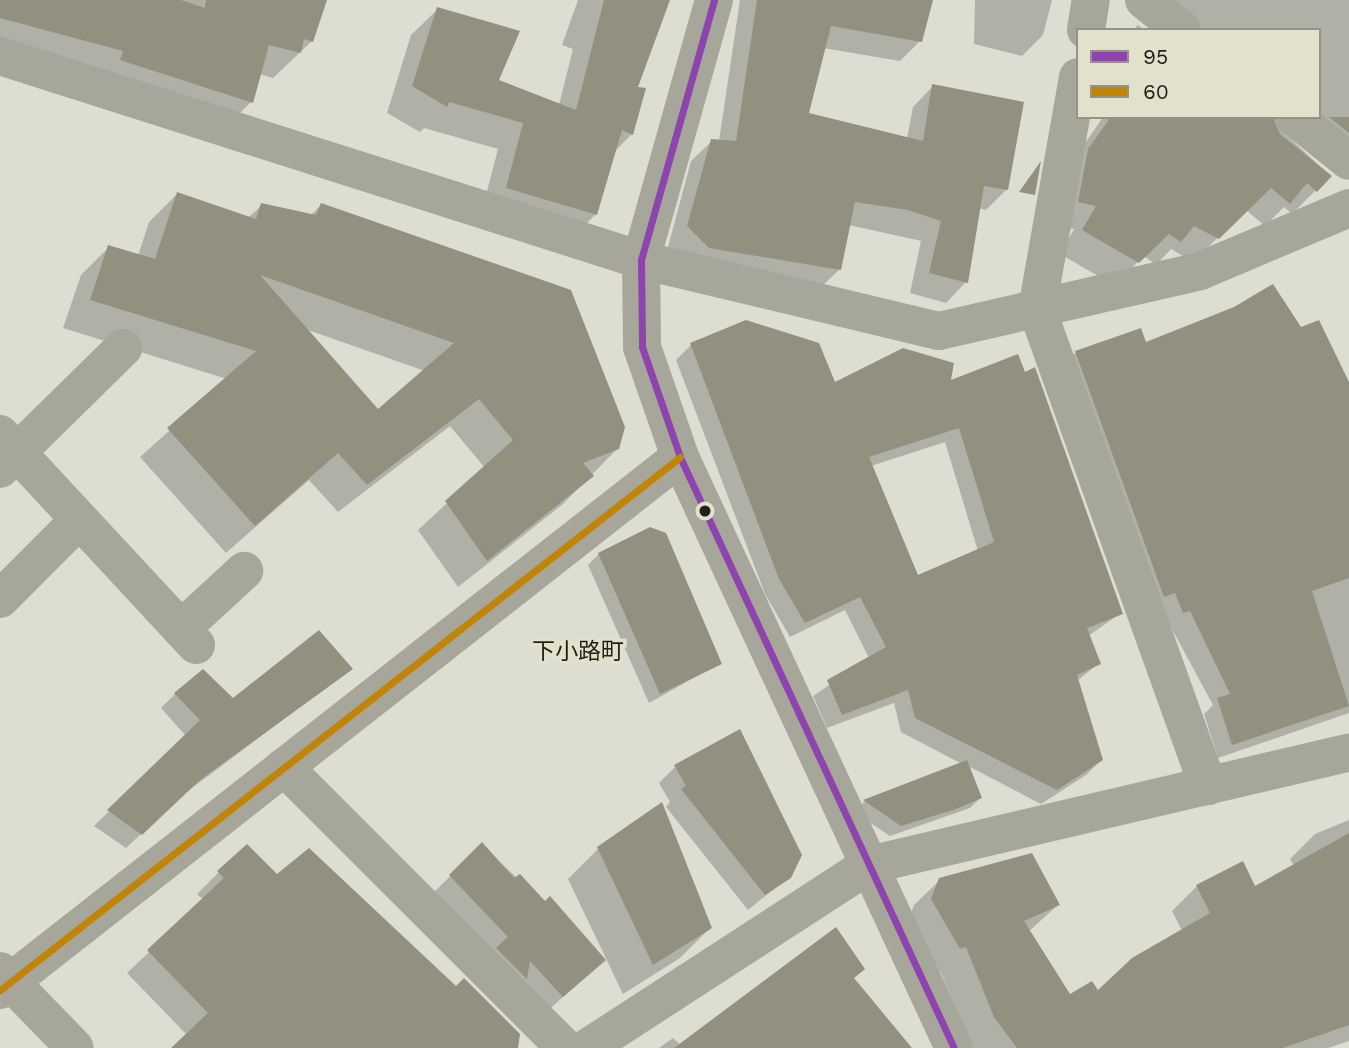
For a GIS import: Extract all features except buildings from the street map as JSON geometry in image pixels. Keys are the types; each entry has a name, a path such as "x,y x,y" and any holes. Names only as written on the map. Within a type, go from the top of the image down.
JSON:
{"main road":[{"path":"4,981 75,1048"}],"street":[{"path":"714,0 640,260 642,347 680,457 954,1048"},
{"path":"1086,28 1091,0"},
{"path":"1144,0 1179,28"},
{"path":"0,56 640,260 939,331 1199,271 1349,208"},
{"path":"1076,87 1037,309 1208,786"},
{"path":"1297,119 1349,160"},
{"path":"122,348 6,452 79,520 189,637 244,571"},
{"path":"4,981 284,767 680,457"},
{"path":"0,599 79,520"},
{"path":"587,1048 869,865 1349,752"},
{"path":"284,767 565,1048"}],"transit line":[{"name":"95","path":"714,0 641,260 642,347 680,457 954,1048"},
{"name":"60","path":"0,990 680,457"}],"district":[{"name":"下小路町","path":"578,652"}]}
